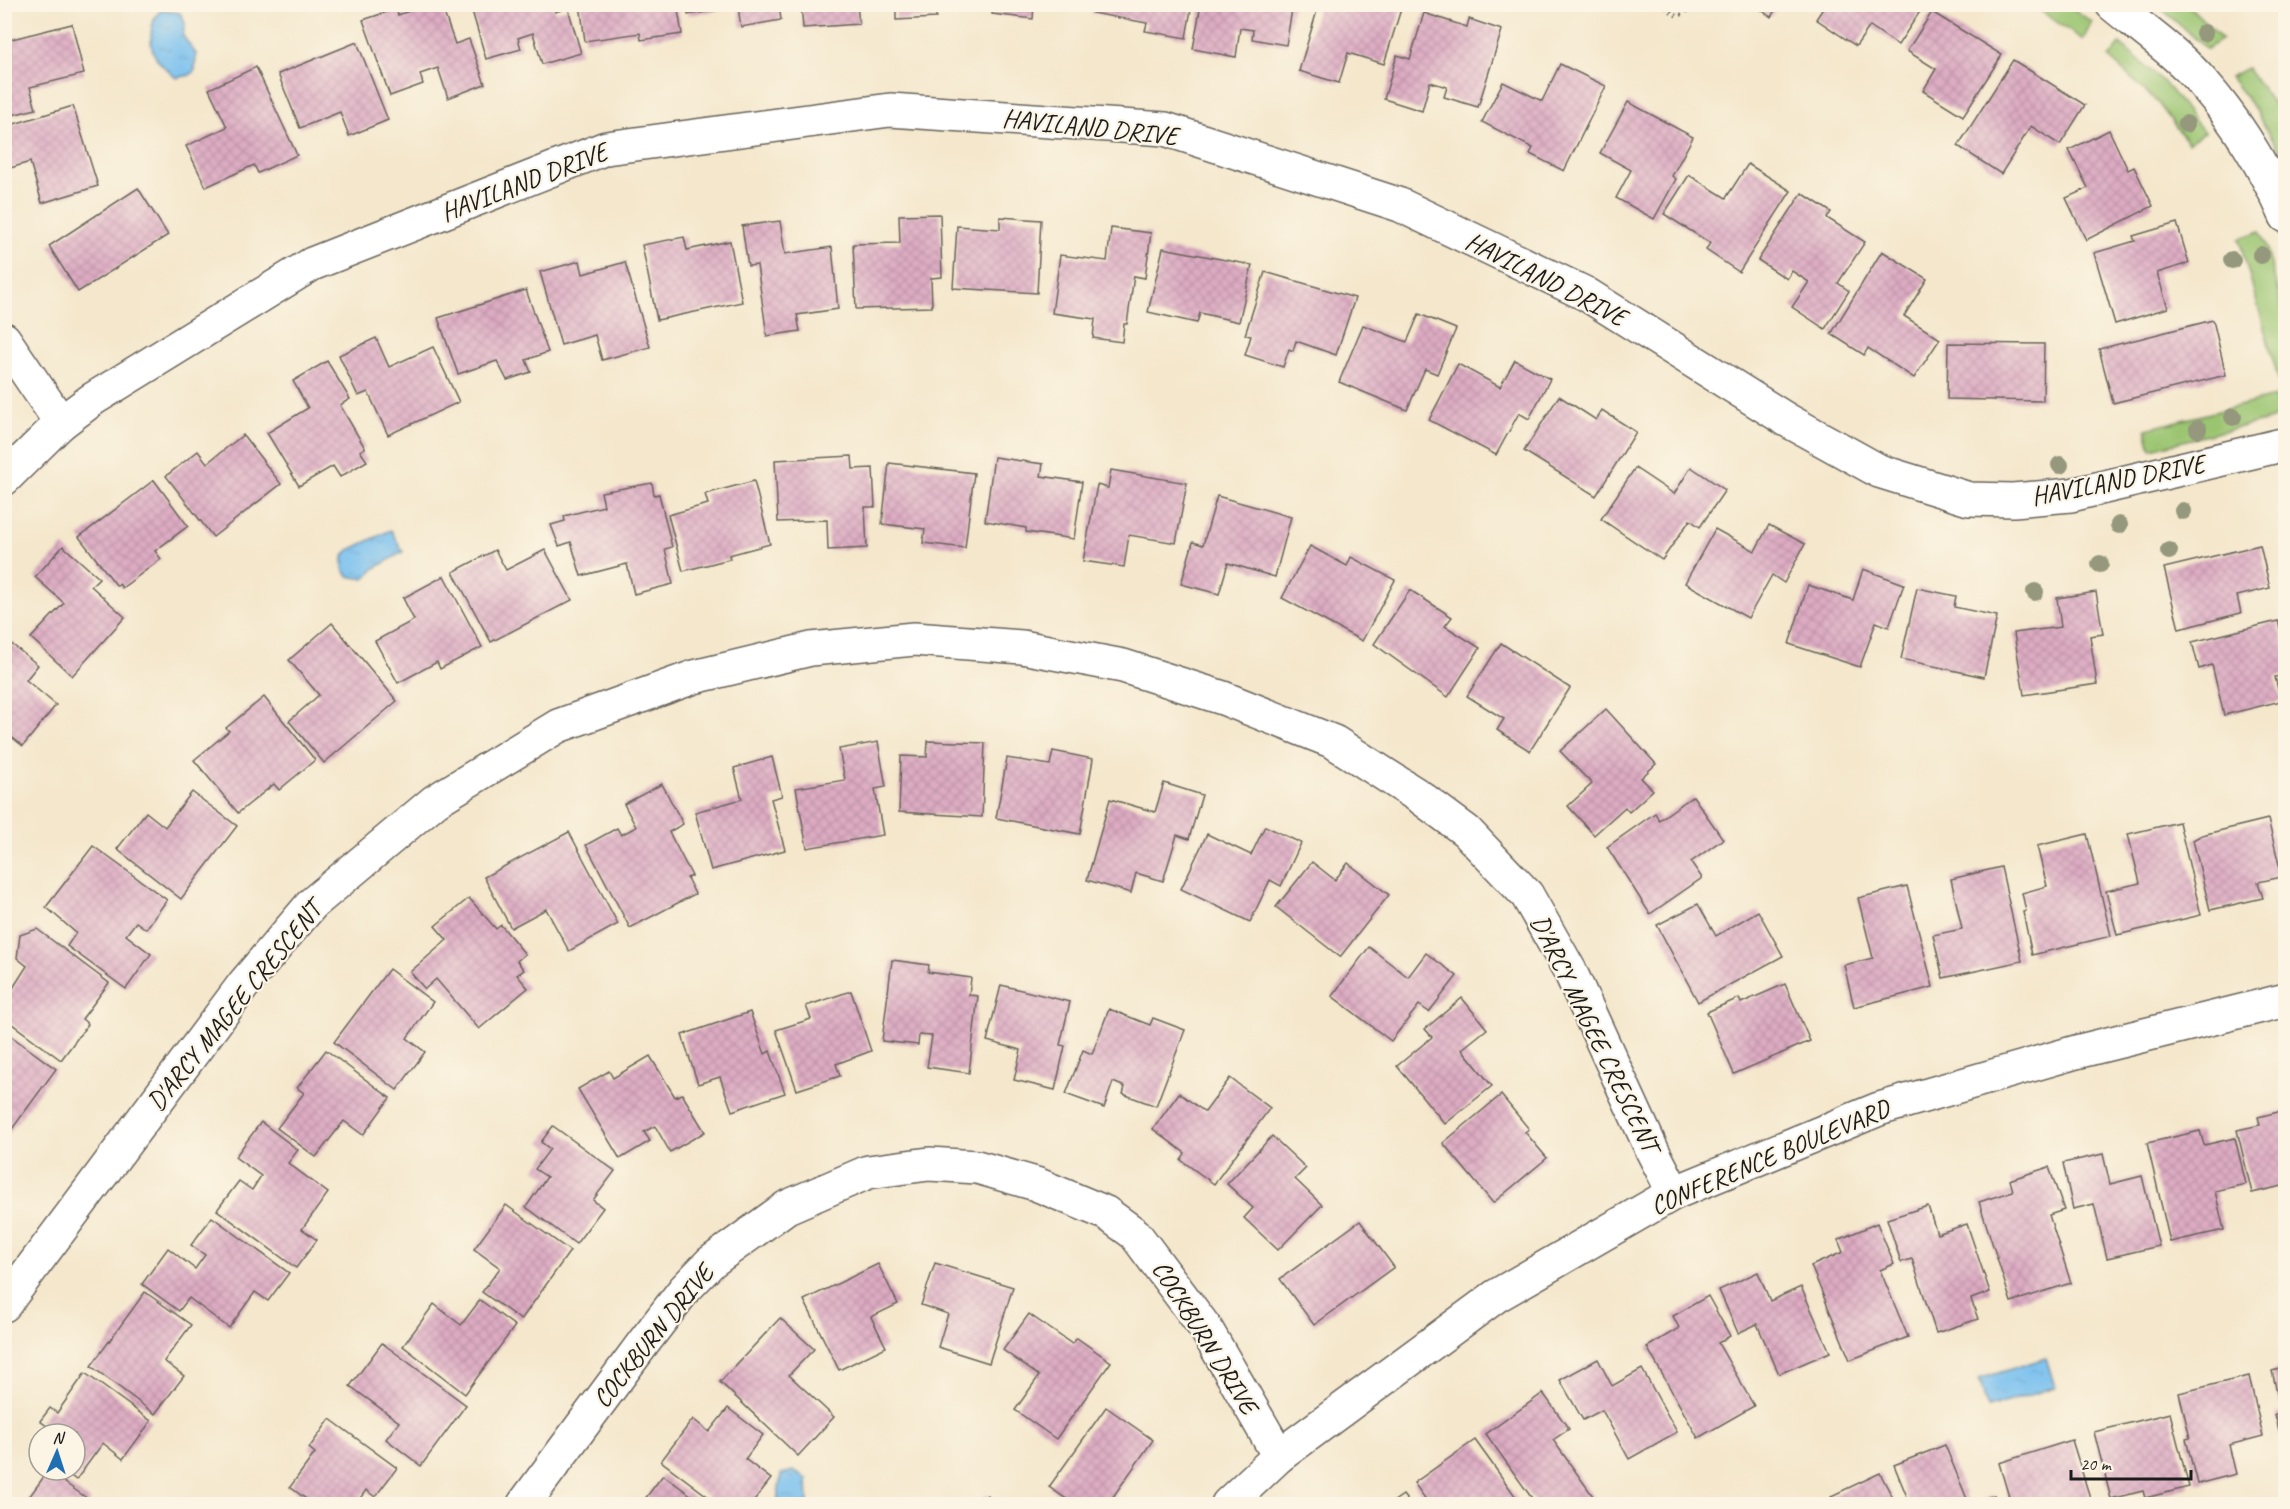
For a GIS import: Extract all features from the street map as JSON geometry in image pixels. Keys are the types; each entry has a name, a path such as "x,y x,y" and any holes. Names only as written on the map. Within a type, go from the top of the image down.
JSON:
{"street":[{"path":"2112,4 2160,42 2203,83 2256,158 2286,216"},
{"name":"HAVILAND DRIVE","path":"4,479 61,423 93,399 312,264 606,148 891,110 1166,129 1400,205 1586,294 1787,420 1879,471 1969,499 2013,500 2071,495 2286,444"},
{"path":"4,339 61,423"},
{"name":"D'ARCY MAGEE CRESCENT","path":"4,1305 244,984 312,904 435,801 558,726 694,676 811,649 914,639 1022,647 1123,666 1223,698 1334,742 1420,797 1466,831 1527,895 1570,971 1674,1193"},
{"name":"CONFERENCE BOULEVARD","path":"1228,1504 1279,1456 1497,1296 1674,1193 1879,1109 2076,1052 2286,1000"},
{"name":"COCKBURN DRIVE","path":"524,1504 684,1290 711,1262 787,1207 868,1172 929,1164 977,1167 1036,1184 1106,1213 1135,1234 1206,1329 1279,1456"}],"path":[{"path":"1661,4 1677,16 1686,13 1691,4"}],"green space":[{"path":"2032,5 2067,5 2092,22 2083,40"},
{"path":"2157,5 2188,5 2222,39 2207,49"},
{"path":"2120,44 2163,81 2204,132 2188,143 2158,103 2109,58"},
{"path":"2247,68 2285,120 2285,151 2281,153 2253,107 2230,77"},
{"path":"2260,231 2267,248 2285,323 2285,387 2281,388 2239,239"},
{"path":"2275,397 2279,414 2272,419 2151,449 2146,429"}],"water":[{"path":"162,10 180,13 185,23 183,36 196,54 195,70 190,75 176,78 155,56 152,45 152,25"},
{"path":"391,530 403,552 375,568 364,579 348,576 343,569 343,557 349,550"},
{"path":"2046,1358 2055,1387 1988,1408 1979,1379"},
{"path":"793,1471 807,1479 808,1504 777,1504 781,1474"}],"building":[{"path":"428,4 441,4 455,44 469,39 485,84 448,98 438,68 420,74 423,84 390,96 363,20 396,9 398,15"},
{"path":"470,4 553,4 555,12 568,8 581,53 542,64 533,33 518,38 521,49 486,59"},
{"path":"580,4 677,4 682,34 641,40 640,33 585,41"},
{"path":"686,4 779,5 781,20 741,27 738,7 688,15"},
{"path":"801,4 857,4 859,24 803,28"},
{"path":"896,4 936,4 936,18 896,20"},
{"path":"993,4 1034,4 1033,19 992,14"},
{"path":"1093,4 1192,4 1186,38 1145,31 1147,23 1092,13"},
{"path":"1201,4 1293,4 1286,45 1252,39 1253,30 1240,28 1236,57 1193,49"},
{"path":"1319,4 1385,4 1401,9 1384,64 1348,53 1339,83 1299,71"},
{"path":"1753,4 1779,4 1771,17"},
{"path":"1826,4 1919,4 1923,7 1898,45 1870,26 1856,46 1816,19"},
{"path":"1932,12 2002,55 1963,116 1923,91 1936,69 1907,51"},
{"path":"1424,13 1467,27 1469,19 1502,30 1478,107 1444,97 1447,87 1430,82 1422,111 1384,99 1397,55 1410,59"},
{"path":"72,24 84,74 30,87 36,109 4,117 4,41"},
{"path":"357,42 388,120 349,136 340,112 300,128 278,74"},
{"path":"2013,60 2085,105 2060,145 2031,126 2001,174 1958,146"},
{"path":"1560,64 1606,86 1564,171 1530,154 1533,148 1482,122 1503,82 1542,101"},
{"path":"256,67 297,155 258,173 254,165 206,187 186,146 227,127 209,89"},
{"path":"1628,102 1693,137 1672,176 1676,179 1654,219 1616,198 1631,170 1600,153"},
{"path":"73,106 98,186 42,203 30,162 4,170 4,127"},
{"path":"2109,130 2128,170 2134,167 2153,206 2086,240 2066,198 2088,188 2069,150"},
{"path":"1748,164 1791,191 1739,272 1706,250 1710,243 1664,214 1689,175 1726,198"},
{"path":"138,188 168,235 78,292 49,246"},
{"path":"1802,193 1831,212 1827,218 1865,242 1838,283 1849,291 1825,329 1792,307 1809,282 1792,271 1787,279 1758,260"},
{"path":"940,214 942,277 931,278 932,307 856,309 853,244 900,243 899,215"},
{"path":"1000,217 1041,220 1037,293 953,288 957,226 1000,229"},
{"path":"780,221 785,254 832,247 838,309 797,315 800,331 767,336 757,265 748,266 742,226"},
{"path":"2177,223 2189,263 2157,273 2168,308 2115,324 2094,253 2135,241 2133,236"},
{"path":"1111,228 1151,233 1145,278 1134,276 1122,342 1093,338 1095,319 1052,313 1060,255 1107,261"},
{"path":"684,237 687,250 730,241 742,302 657,320 642,245"},
{"path":"1163,248 1252,265 1239,322 1200,313 1197,323 1148,312"},
{"path":"1882,251 1927,279 1904,316 1940,339 1914,378 1868,348 1864,355 1831,334"},
{"path":"580,261 583,274 625,262 650,347 602,360 595,335 561,345 540,272"},
{"path":"1265,272 1355,298 1336,355 1296,341 1293,351 1289,349 1283,367 1245,355 1251,336 1245,335"},
{"path":"526,290 548,352 526,360 531,372 507,380 497,361 458,374 438,318"},
{"path":"1419,314 1456,329 1437,374 1425,369 1407,410 1339,382 1363,325 1407,342"},
{"path":"2213,320 2226,375 2113,403 2099,349"},
{"path":"376,338 389,367 433,347 459,402 388,435 368,392 358,396 339,355"},
{"path":"1948,343 2044,344 2043,401 1947,399"},
{"path":"1515,360 1550,379 1529,419 1519,413 1496,455 1429,420 1458,364 1500,387"},
{"path":"327,361 350,399 340,405 365,448 360,451 367,461 340,477 333,466 299,486 267,433 308,408 293,381"},
{"path":"1559,396 1596,420 1602,410 1636,432 1596,496 1524,451"},
{"path":"243,435 281,484 213,537 166,476 198,451 207,463"},
{"path":"852,456 853,469 873,468 875,507 865,507 867,548 828,550 827,520 778,522 775,460"},
{"path":"994,457 1043,464 1041,476 1082,482 1074,539 1026,532 1026,528 985,521"},
{"path":"889,463 974,473 965,548 923,543 925,529 882,524"},
{"path":"1691,467 1725,490 1700,527 1690,520 1662,560 1601,519 1635,468 1674,494"},
{"path":"1111,470 1187,483 1176,543 1129,535 1124,567 1083,561 1097,485 1108,488"},
{"path":"154,480 188,526 155,551 161,559 122,588 119,584 117,586 79,537"},
{"path":"754,481 770,544 729,555 730,559 683,571 668,515 708,504 705,494"},
{"path":"652,483 654,495 659,494 672,547 665,549 673,584 634,594 627,564 581,576 571,542 559,546 551,525 565,521 564,516 604,506 601,492"},
{"path":"1217,496 1291,517 1275,577 1228,563 1219,594 1181,584 1193,542 1203,545"},
{"path":"1769,525 1805,544 1784,583 1772,575 1748,618 1685,583 1715,529 1755,551"},
{"path":"2260,545 2270,588 2237,596 2241,613 2179,629 2164,568"},
{"path":"63,546 99,578 91,586 125,617 72,676 31,638 64,603 35,577"},
{"path":"1310,546 1347,566 1351,557 1395,580 1362,641 1282,598"},
{"path":"495,550 506,570 545,550 572,600 491,642 453,572"},
{"path":"1863,569 1904,584 1889,627 1876,622 1860,667 1789,644 1808,585 1853,600"},
{"path":"444,576 482,647 440,669 437,662 398,683 375,641 414,620 403,598"},
{"path":"1917,588 1956,596 1954,607 1997,616 1984,677 1901,659"},
{"path":"1410,590 1452,617 1445,626 1480,648 1448,697 1374,644"},
{"path":"2096,592 2103,634 2090,636 2097,684 2024,695 2014,633 2061,627 2057,598"},
{"path":"2278,621 2286,650 2286,675 2275,677 2281,701 2224,715 2212,665 2199,669 2192,642"},
{"path":"332,623 397,701 324,763 289,721 319,695 289,660"},
{"path":"4,638 38,665 26,680 56,705 23,746 4,731"},
{"path":"1501,643 1570,688 1530,751 1497,730 1504,719 1467,696"},
{"path":"264,697 315,760 279,790 274,784 238,813 194,760 229,731 226,728"},
{"path":"1606,709 1656,764 1641,778 1653,790 1629,812 1625,807 1594,835 1568,806 1592,784 1560,751"},
{"path":"928,741 985,743 982,817 899,812 901,756 927,757"},
{"path":"878,742 886,787 875,789 883,835 807,848 796,788 845,780 839,749"},
{"path":"1053,751 1093,759 1080,834 996,818 1007,758 1050,765"},
{"path":"772,757 782,796 771,799 785,850 711,870 695,812 742,799 734,768"},
{"path":"1164,783 1202,795 1189,839 1177,835 1163,881 1136,873 1131,893 1087,880 1110,799 1155,812"},
{"path":"662,784 683,824 669,832 692,876 687,878 695,894 630,928 586,845 617,828 621,835 636,827 624,804"},
{"path":"192,792 237,826 181,899 117,849 146,812 165,827"},
{"path":"2286,793 2286,820 2285,820 2279,795"},
{"path":"1693,796 1723,839 1691,862 1702,878 1650,914 1607,847 1655,813 1659,820"},
{"path":"2268,819 2282,877 2258,882 2263,898 2210,910 2193,840 2202,835"},
{"path":"2179,822 2201,915 2117,935 2106,891 2140,883 2128,834"},
{"path":"1265,826 1301,843 1281,886 1270,880 1250,922 1181,889 1207,834 1251,855"},
{"path":"569,832 618,924 569,951 546,909 511,928 484,877"},
{"path":"2087,834 2111,936 2032,955 2023,912 2026,911 2022,893 2047,886 2037,846"},
{"path":"93,846 167,900 146,929 136,922 126,935 151,954 126,989 67,946 76,933 46,907"},
{"path":"1312,862 1335,880 1348,863 1389,895 1340,957 1276,907"},
{"path":"2001,867 2022,961 1943,978 1933,935 1962,929 1951,879"},
{"path":"1907,886 1933,987 1854,1007 1844,965 1873,958 1858,898"},
{"path":"469,898 496,929 501,925 525,954 517,961 524,970 517,975 528,988 479,1029 436,979 425,989 410,972 447,940 435,926"},
{"path":"1698,904 1716,936 1758,911 1783,956 1698,1002 1657,925"},
{"path":"37,929 109,983 82,1019 88,1024 61,1060 4,1018 4,1002 27,966 17,958 20,935"},
{"path":"1369,947 1408,977 1426,953 1457,976 1429,1012 1419,1005 1391,1041 1332,996"},
{"path":"892,960 929,965 928,972 971,978 969,995 978,996 969,1073 927,1067 932,1036 919,1035 918,1045 882,1041"},
{"path":"389,969 433,1002 407,1038 425,1052 397,1090 334,1042"},
{"path":"1785,984 1810,1041 1734,1074 1707,1012 1739,998 1741,1003"},
{"path":"1001,985 1070,1002 1060,1045 1065,1046 1055,1090 1014,1080 1021,1050 987,1041"},
{"path":"851,991 871,1051 836,1064 840,1076 797,1090 776,1030 811,1019 806,1006"},
{"path":"1462,998 1487,1029 1462,1049 1492,1086 1445,1124 1397,1066 1432,1037 1425,1029"},
{"path":"1109,1009 1150,1025 1153,1018 1185,1030 1156,1106 1123,1094 1125,1087 1113,1082 1104,1108 1066,1094 1083,1050 1092,1054"},
{"path":"750,1012 765,1054 770,1051 785,1093 732,1111 720,1077 698,1084 682,1035"},
{"path":"4,1031 56,1069 4,1140"},
{"path":"326,1050 390,1098 363,1135 344,1121 316,1157 277,1128 304,1093 297,1088"},
{"path":"650,1056 675,1097 682,1094 705,1132 670,1152 655,1126 644,1132 650,1141 620,1159 578,1089 609,1071 613,1078"},
{"path":"1230,1078 1270,1108 1214,1184 1181,1160 1185,1153 1153,1129 1179,1093 1205,1112"},
{"path":"1501,1095 1529,1129 1525,1132 1547,1158 1493,1203 1443,1143"},
{"path":"2286,1110 2286,1185 2252,1193 2237,1130 2260,1125 2258,1117"},
{"path":"261,1122 298,1150 288,1163 328,1193 302,1229 317,1240 296,1268 217,1210 239,1181 252,1190 261,1176 235,1157"},
{"path":"553,1126 615,1171 593,1200 603,1208 576,1244 526,1207 547,1177 535,1169 550,1149 541,1142"},
{"path":"2200,1131 2204,1145 2235,1138 2246,1184 2215,1191 2224,1230 2170,1242 2147,1143"},
{"path":"1272,1136 1306,1168 1295,1179 1322,1205 1278,1250 1244,1218 1253,1208 1227,1184"},
{"path":"2103,1154 2110,1184 2142,1176 2159,1246 2107,1258 2094,1204 2073,1209 2063,1163"},
{"path":"2049,1167 2064,1210 2049,1215 2071,1283 2011,1302 1979,1202 2013,1191 2010,1180 2012,1179"},
{"path":"506,1205 570,1251 521,1320 482,1292 500,1268 474,1249"},
{"path":"1928,1206 1937,1234 1967,1224 1990,1292 1971,1299 1978,1319 1936,1333 1912,1259 1901,1262 1887,1219"},
{"path":"212,1217 289,1273 268,1301 255,1292 229,1328 189,1298 179,1311 142,1284 168,1248 195,1269 205,1255 191,1245"},
{"path":"1360,1221 1394,1267 1314,1325 1280,1279"},
{"path":"1877,1223 1894,1264 1880,1270 1908,1337 1850,1360 1811,1266 1843,1252 1838,1240"},
{"path":"935,1263 1013,1287 989,1363 938,1347 948,1314 921,1305"},
{"path":"878,1264 898,1304 871,1317 886,1347 839,1370 804,1300"},
{"path":"1758,1272 1770,1301 1801,1287 1830,1352 1779,1374 1757,1324 1738,1333 1719,1290"},
{"path":"145,1292 191,1325 164,1361 184,1376 155,1414 91,1366"},
{"path":"1708,1296 1730,1336 1718,1343 1754,1406 1698,1438 1647,1347 1679,1328 1673,1316"},
{"path":"480,1300 515,1326 465,1394 403,1346 434,1304 461,1325"},
{"path":"1029,1314 1072,1344 1077,1338 1111,1362 1056,1439 1015,1410 1039,1376 1003,1350"},
{"path":"780,1318 814,1349 789,1375 834,1417 798,1456 720,1382"},
{"path":"382,1343 466,1405 421,1466 386,1439 399,1422 350,1386"},
{"path":"1598,1359 1612,1386 1642,1369 1677,1432 1629,1459 1602,1410 1583,1420 1560,1380"},
{"path":"2286,1367 2285,1453 2275,1414 2282,1413 2272,1371"},
{"path":"85,1373 151,1421 123,1459 103,1443 87,1465 87,1422 40,1421 50,1408 57,1413"},
{"path":"2249,1376 2263,1436 2229,1445 2236,1474 2197,1484 2186,1439 2190,1438 2179,1393"},
{"path":"1543,1393 1569,1429 1553,1440 1593,1496 1581,1504 1536,1504 1486,1434"},
{"path":"1106,1407 1153,1440 1108,1504 1074,1504 1049,1487"},
{"path":"728,1408 763,1435 745,1459 771,1479 751,1504 718,1504 661,1461 693,1419 709,1432"},
{"path":"2170,1413 2189,1487 2145,1498 2143,1491 2111,1499 2094,1432"},
{"path":"330,1419 397,1468 375,1497 366,1490 356,1504 313,1504 290,1487 315,1453 309,1448"},
{"path":"1475,1440 1521,1504 1429,1504 1414,1483"},
{"path":"2072,1440 2092,1504 2011,1504 1999,1463"},
{"path":"1945,1445 1969,1504 1910,1504 1894,1465"},
{"path":"1880,1473 1896,1504 1835,1504 1831,1496"},
{"path":"663,1475 703,1504 641,1504"},
{"path":"40,1482 64,1482 91,1501 88,1504 24,1504"},
{"path":"987,1495 997,1504 978,1504"},
{"path":"1403,1495 1410,1504 1390,1504"},
{"path":"1994,1495 1999,1504 1971,1504"}]}
